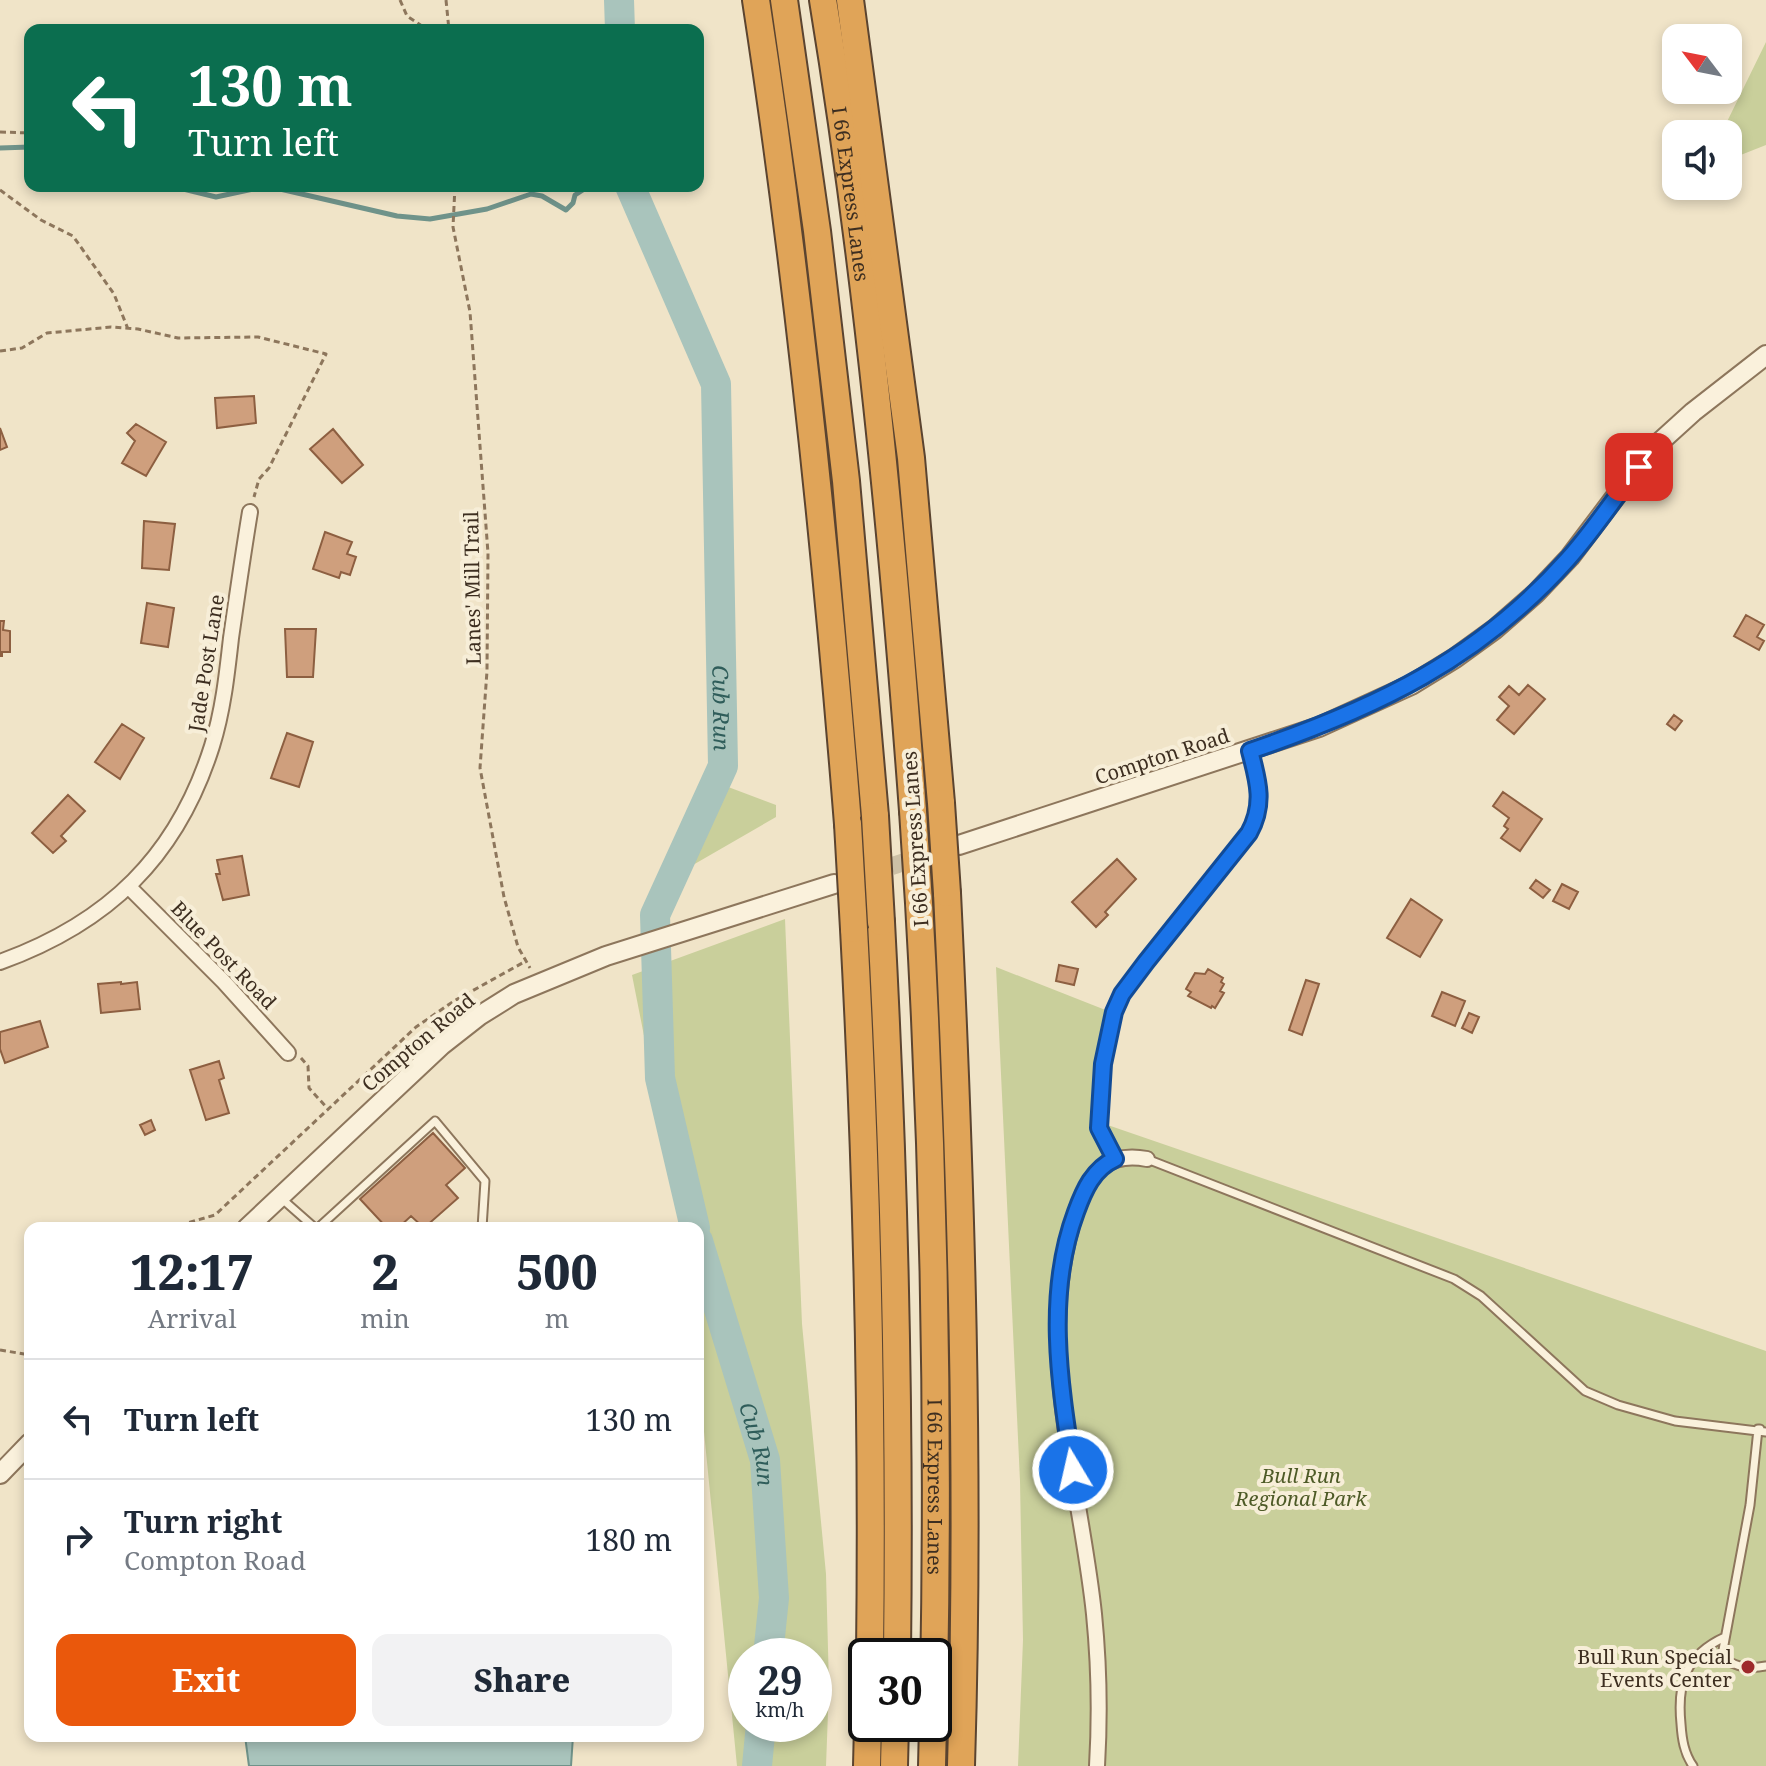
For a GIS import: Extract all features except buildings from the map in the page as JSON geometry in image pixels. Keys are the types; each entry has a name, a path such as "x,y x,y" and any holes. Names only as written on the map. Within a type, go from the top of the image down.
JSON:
{"highway":[{"path":"756,0 794,260 816,458 848,824 863,1106 870,1334 870,1638"},
{"name":"I 66 Express Lanes","path":"784,0 817,231 840,434 875,816 888,1073 897,1388 897,1638"},
{"name":"I 66 Express Lanes","path":"823,0 873,365 896,590 913,811 929,1075 936,1311 935,1638"},
{"path":"850,0 911,458 947,893 962,1264 964,1542 961,1766"},
{"path":"867,1766 868,1742"},
{"path":"894,1766 895,1742"},
{"path":"932,1766 933,1742"}],"street":[{"name":"Compton Road","path":"959,845 1250,751 1360,710 1411,685 1495,629 1536,593 1570,557 1650,451 1693,412 1766,355"},
{"name":"Jade Post Lane","path":"0,962 34,950 73,930 106,907 150,865 176,826 196,788 212,745 223,699 250,512"},
{"name":"Compton Road","path":"253,1222 442,1045 479,1016 538,982 606,956 834,884"},
{"name":"Blue Post Road","path":"129,887 224,982 288,1053"},
{"path":"1097,1766 1099,1728 1094,1615 1061,1395 1058,1304 1066,1245 1082,1196 1098,1170 1115,1159 1147,1159"},
{"path":"0,1474 24,1449"}],"lane":[{"path":"1115,1159 1099,1128 1103,1064 1114,1012 1122,994 1249,833 1258,817 1259,793 1250,751"},
{"path":"324,1222 435,1121 485,1181 482,1222"},
{"path":"1147,1159 1454,1279 1481,1296 1585,1391 1618,1405 1675,1421 1763,1430 1723,1650 1726,1660 1736,1666 1754,1669 1766,1666"},
{"path":"279,1197 310,1222"},
{"path":"1693,1766 1682,1742 1678,1698 1682,1682 1699,1653 1725,1637"}],"path":[{"path":"400,0 407,16 419,24"},
{"path":"446,0 448,24"},
{"path":"0,132 24,133"},
{"path":"0,190 41,220 73,236 114,294 128,329"},
{"name":"Lanes' Mill Trail","path":"455,192 453,227 470,312 488,553 486,694 480,768 504,897 518,947 538,982"},
{"path":"0,351 22,348 47,333 111,327 178,338 258,337 326,354 269,468 259,479 250,512"},
{"path":"191,1222 215,1215 416,1027 454,1001 526,961"},
{"path":"288,1053 292,1049 308,1066 309,1088 328,1109"},
{"path":"0,1350 24,1354"}],"green space":[{"path":"1766,42 1766,145 1742,154 1742,120 1728,120 1736,104 1742,104 1742,91"},
{"path":"707,779 776,805 776,817 679,873"},
{"path":"785,919 802,1324 826,1574 828,1638 728,1638 728,1675 704,1432 704,1222 681,1222 632,975"},
{"name":"Bull Run Regional Park","path":"996,967 1108,1011 1092,1098 1096,1121 1766,1351 1766,1766 1018,1766 1023,1640 1020,1481"},
{"path":"735,1742 827,1742 826,1766 737,1766"}],"water":[{"path":"246,1742 573,1742 571,1766 249,1766"}],"waterway":[{"name":"Cub Run","path":"619,0 620,24"},
{"path":"0,148 24,147"},
{"path":"196,192 216,197 239,192"},
{"path":"293,192 397,216 430,219 487,209 531,194 542,196 566,210 580,192"},
{"name":"Cub Run","path":"633,192 716,384 723,766 655,915 660,1078 694,1222"},
{"name":"Cub Run","path":"704,1261 765,1460 774,1598 770,1638"},
{"name":"Cub Run","path":"757,1766 759,1742"}],"tunnel":[{"path":"840,883 926,855"}],"place":[{"name":"Bull Run Special Events Center","path":"1748,1667"}],"route":[{"path":"1073,1470 1061,1395 1058,1304 1066,1245 1082,1196 1098,1170 1115,1159 1099,1128 1108,1035 1122,994 1249,833 1258,817 1257,776 1250,751 1319,727 1411,685 1495,629 1536,593 1570,557 1639,467"}]}
